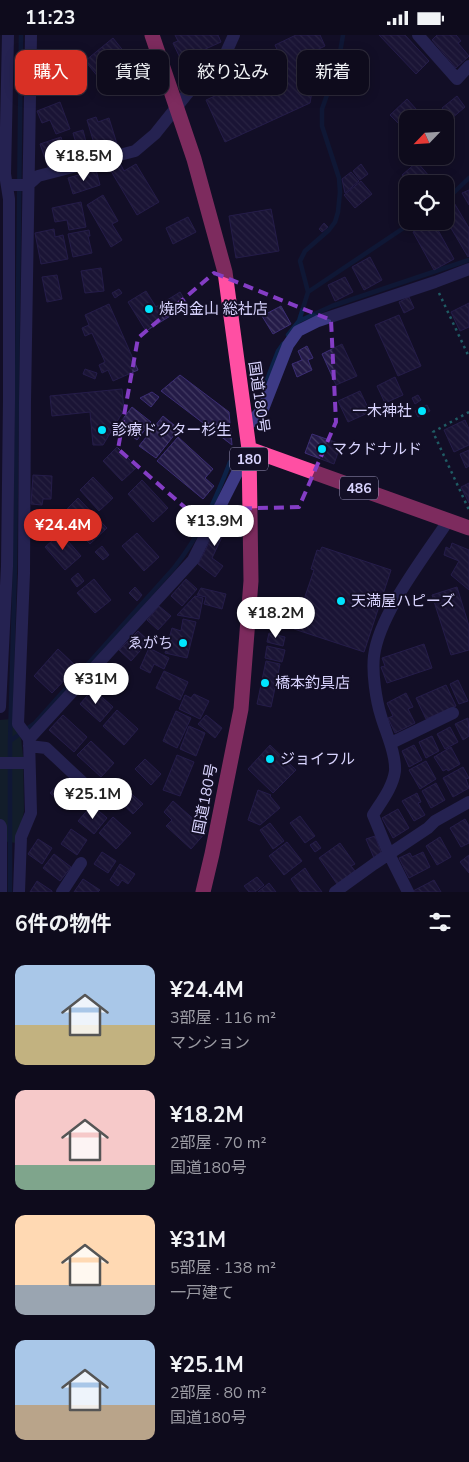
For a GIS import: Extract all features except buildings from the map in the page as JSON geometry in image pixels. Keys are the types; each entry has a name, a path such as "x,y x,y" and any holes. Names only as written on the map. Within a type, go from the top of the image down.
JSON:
{"highway":[{"name":"国道180号","path":"152,35 197,167 225,272 248,449 251,581 241,709 203,892"},
{"name":"486","path":"248,449 462,523"}],"street":[{"path":"8,35 3,109 5,174 15,187"},
{"path":"19,892 21,837 31,813 29,742 18,724 24,573 15,187 31,35"},
{"path":"0,707 7,566 5,278 9,199 15,187 38,176 135,151 155,134 191,89 225,55 234,35"},
{"path":"418,35 457,79 469,66"},
{"path":"246,427 263,409 288,345 298,331 318,321 469,269"},
{"path":"29,742 192,560 248,449"},
{"path":"408,892 389,854 373,815 390,789 395,771 390,743 380,715 376,695 374,657 380,630 402,591 462,523"},
{"path":"390,743 453,713"},
{"path":"29,742 46,748 93,792"},
{"path":"7,763 29,763"},
{"path":"335,892 428,829 435,821 469,802"},
{"path":"0,825 1,892"},
{"path":"62,892 81,863"}],"path":[{"path":"435,282 469,357"},
{"path":"469,412 433,432 469,510"}],"highlighted area":[{"path":"214,273 331,320 336,422 299,507 188,510 118,449 138,338"}],"green space":[{"path":"12,719 21,739 23,756 24,811 17,843 1,841 0,839 0,720"}],"waterway":[{"path":"10,892 10,741 15,564 21,35"},
{"path":"308,292 300,261 305,251 329,230 335,222 338,212 339,178 322,126 322,109 338,64 343,35"},
{"path":"454,192 469,178"},
{"path":"299,321 308,292 401,230"},
{"path":"288,335 299,321 332,306 469,260"},
{"path":"263,390 278,351 283,344"},
{"path":"10,741 35,723 174,568 192,543 206,517 230,462"}],"place":[{"name":"焼肉金山 総社店","path":"149,309"},
{"name":"一木神社","path":"422,411"},
{"name":"診療ドクター杉生","path":"102,430"},
{"name":"マクドナルド","path":"322,449"},
{"name":"天満屋ハピーズ","path":"341,601"},
{"name":"ゑがち","path":"183,643"},
{"name":"橋本釣具店","path":"265,683"},
{"name":"ジョイフル","path":"270,759"}]}
